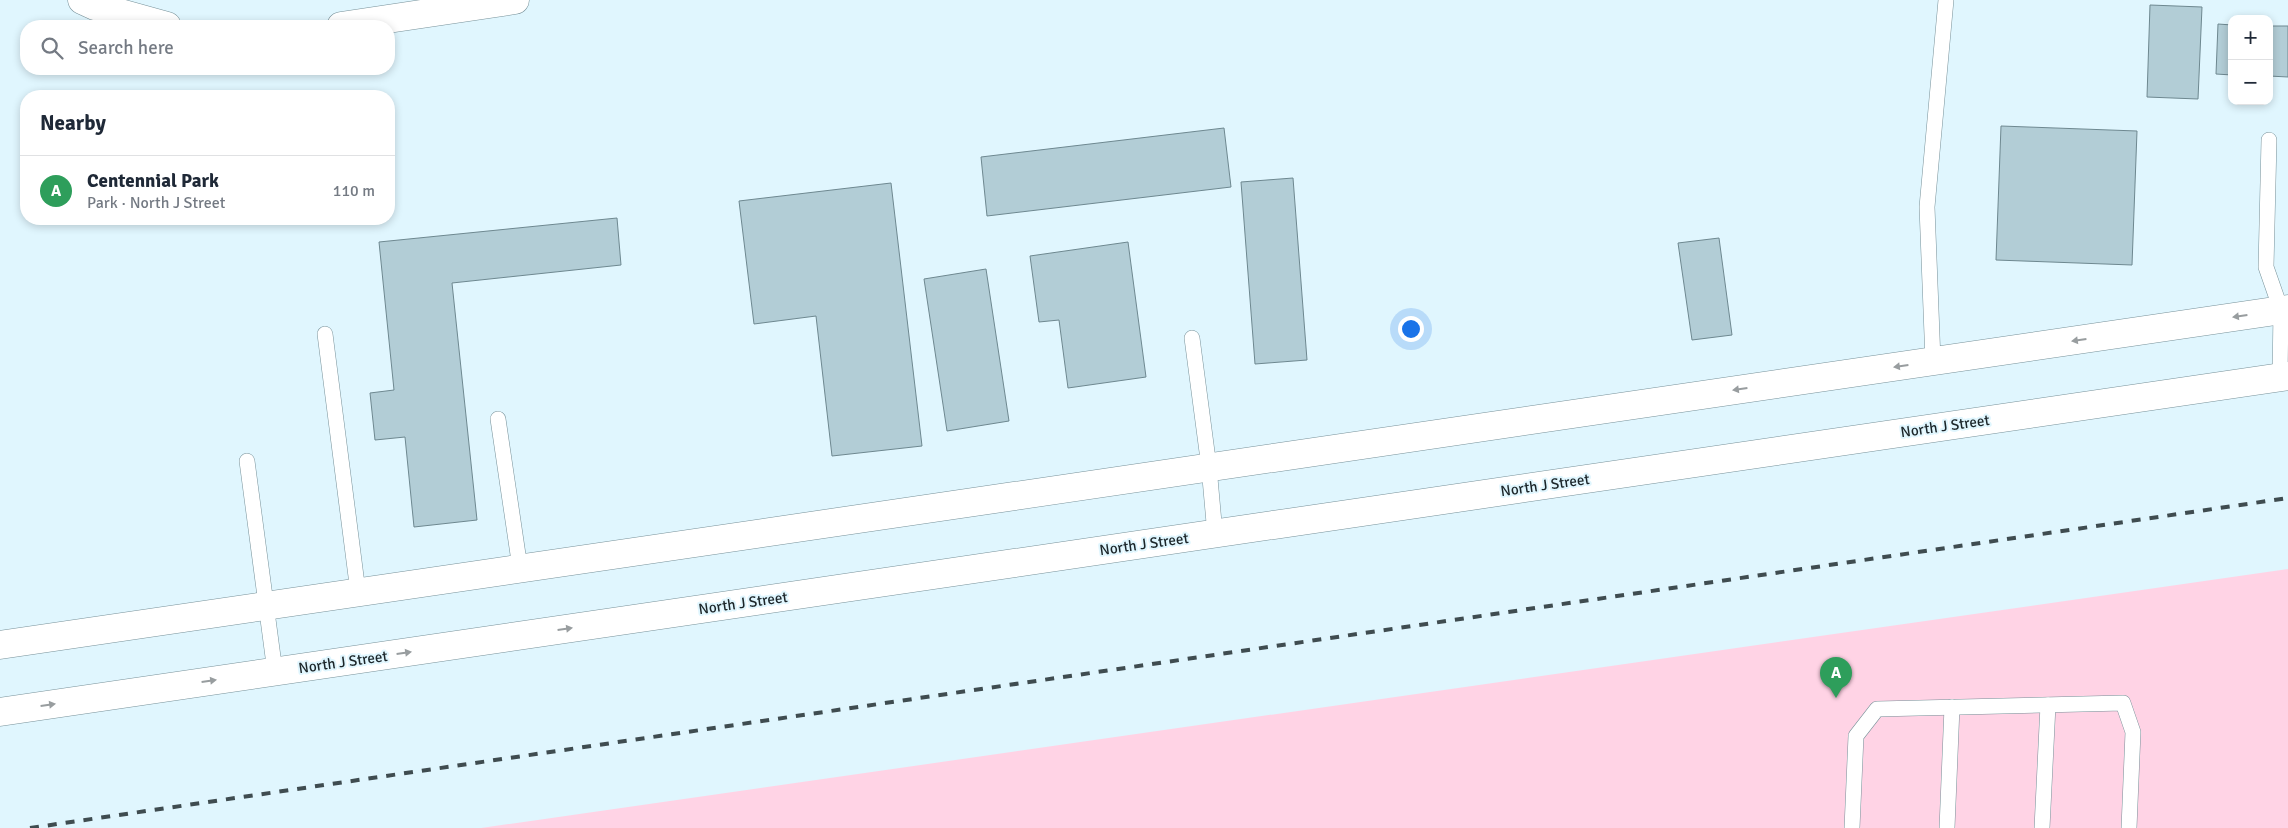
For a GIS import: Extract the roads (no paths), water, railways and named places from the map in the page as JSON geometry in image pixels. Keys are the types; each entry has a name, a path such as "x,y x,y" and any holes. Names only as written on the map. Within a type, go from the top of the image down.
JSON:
{"main road":[{"path":"82,0 95,6 145,20"},
{"path":"381,20 515,0"},
{"path":"0,644 2284,310"},
{"name":"North J Street","path":"0,712 2284,377"}],"lane":[{"path":"1933,361 1927,207 1946,0"},
{"path":"2269,140 2266,266 2284,310 2284,377"},
{"path":"326,334 358,592"},
{"path":"1192,338 1209,467 1215,534"},
{"path":"498,419 520,568"},
{"path":"247,461 274,672"},
{"path":"1852,828 1856,736 1876,709 2123,703 2133,732 2129,828"},
{"path":"2042,828 2048,705"},
{"path":"1947,828 1952,707"}],"railway":[{"path":"30,828 2288,498"}],"place":[{"name":"Centennial Park","path":"1836,698"}]}
